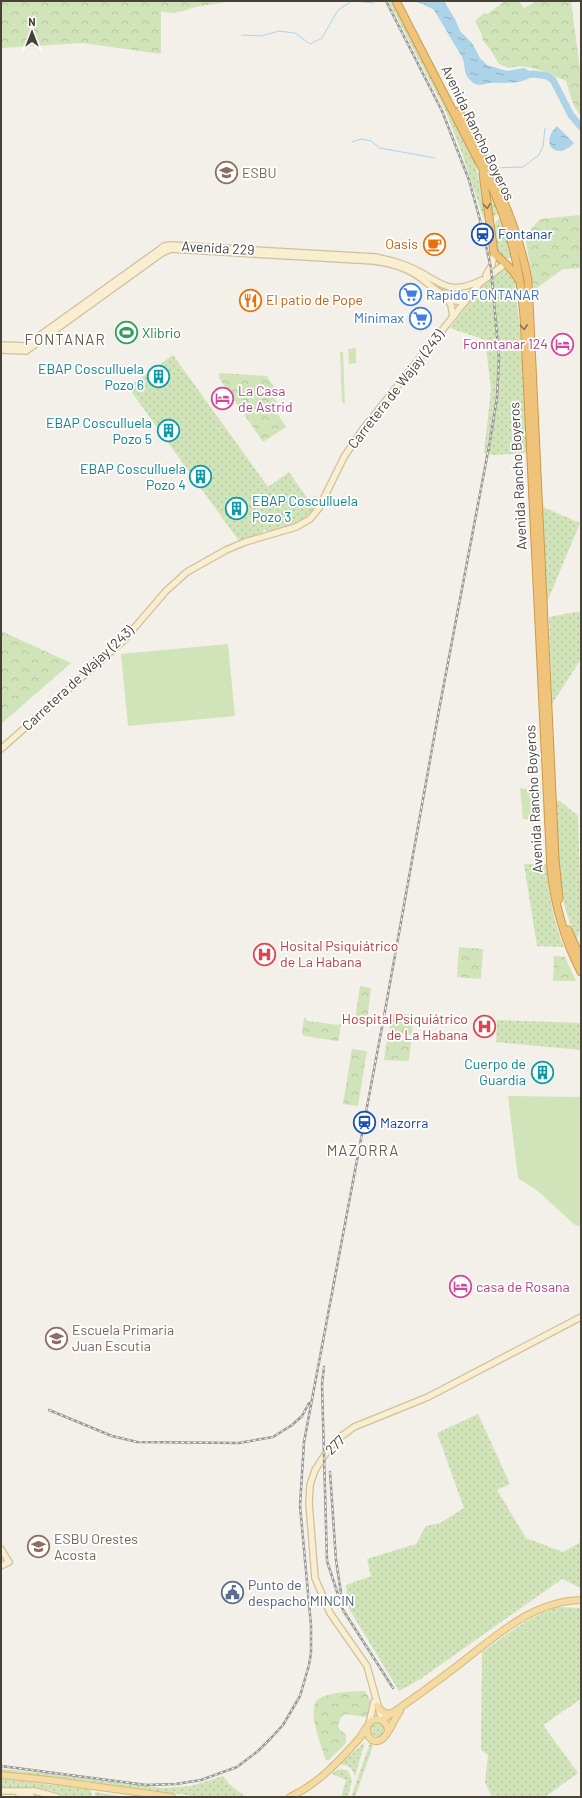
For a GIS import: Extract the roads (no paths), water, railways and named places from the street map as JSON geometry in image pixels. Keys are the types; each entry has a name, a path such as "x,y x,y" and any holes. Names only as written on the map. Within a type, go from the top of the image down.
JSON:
{"highway":[{"name":"Avenida Rancho Boyeros","path":"396,1 492,187 504,215 516,257 521,288 553,891 560,920 571,952 581,972"},
{"name":"Avenida Rancho Boyeros","path":"401,1 498,186 513,223 528,280 555,859 558,891 564,920 572,943 581,959"},
{"path":"478,160 484,179 494,253 516,274 521,288"},
{"path":"490,225 495,217 504,215 513,223"},
{"path":"505,264 516,257 521,249"}],"main road":[{"path":"290,1797 317,1781 346,1753 368,1726 375,1720 382,1720 407,1704 521,1618 548,1606 562,1602 581,1600"},
{"path":"346,1753 364,1740 370,1738 374,1740 381,1740 386,1737 388,1730 399,1712 407,1704"},
{"path":"377,1706 381,1712 395,1712"},
{"path":"382,1720 387,1725 388,1730"},
{"path":"368,1726 370,1738"},
{"path":"1,1775 56,1780 172,1797"}],"street":[{"name":"Avenida 229","path":"1,350 26,351 164,246 171,245 375,257 402,263 417,270 441,285 460,287 468,286 484,279"},
{"name":"Avenida 229","path":"1,345 25,346 123,278 162,253 171,249 374,261 397,265 414,274 447,298 465,302"},
{"name":"Carretera de Wajay (243)","path":"1,749 123,641 166,590 187,572 226,550 245,542 296,527 310,519 319,508 344,457 363,429 484,279 492,264 494,253"},
{"name":"Carretera de Wajay (243)","path":"484,279 505,264"},
{"path":"460,287 470,295"},
{"path":"447,298 450,302 453,317"},
{"name":"277","path":"382,1720 367,1666 330,1613 315,1578 309,1503 310,1485 320,1461 339,1438 354,1427 428,1397 581,1317"},
{"path":"1,1549 9,1562 1,1566"},
{"name":"277","path":"368,1726 375,1699"},
{"path":"3,1791 32,1797"},
{"path":"3,1791 35,1791 58,1797"}],"water":[{"path":"412,1 444,1 455,19 460,31 472,43 480,58 487,65 507,71 524,68 534,74 530,78 519,82 475,84 466,75 462,57 434,10 423,4"},
{"path":"557,126 574,143 562,151 557,151 552,148 549,139"}],"waterway":[{"path":"242,35 261,36 279,31 295,33 310,44 322,38 338,10 352,1 374,3"},
{"path":"525,75 534,74 547,76 553,80 571,115 581,127"},
{"path":"494,168 523,167 539,155 543,146 545,128"},
{"path":"352,142 361,139 371,141 380,148 435,158"}],"railway":[{"path":"1,1766 146,1785 176,1784 201,1780 237,1767 258,1751 271,1738 283,1725 300,1696 309,1665 311,1653 311,1625 300,1506 304,1442 490,441 497,398 499,358 491,268 469,180 442,111 386,1"},
{"path":"324,1367 322,1384 327,1561 343,1610 393,1688"},
{"path":"49,1410 112,1436 137,1442 239,1443 273,1437 292,1425 302,1416 309,1403"},
{"path":"330,1472 336,1560 341,1593"}],"place":[{"name":"ESBU","path":"227,173"},
{"name":"Fontanar","path":"483,234"},
{"name":"Oasis","path":"434,244"},
{"name":"Rapido FONTANAR","path":"410,295"},
{"name":"El patio de Pope","path":"250,300"},
{"name":"Minimax","path":"420,318"},
{"name":"Xlibrio","path":"126,333"},
{"name":"Fonntanar 124","path":"563,344"},
{"name":"EBAP Cosculluela Pozo 6","path":"159,377"},
{"name":"La Casa de Astrid","path":"223,399"},
{"name":"EBAP Cosculluela Pozo 5","path":"168,431"},
{"name":"EBAP Cosculluela Pozo 4","path":"201,477"},
{"name":"EBAP Cosculluela Pozo 3","path":"237,509"},
{"name":"Hosital Psiquiátrico de La Habana","path":"264,954"},
{"name":"Hospital Psiquiátrico de La Habana","path":"484,1027"},
{"name":"Cuerpo de Guardia","path":"542,1072"},
{"name":"Mazorra","path":"365,1123"},
{"name":"casa de Rosana","path":"460,1287"},
{"name":"Escuela Primaria Juan Escutia","path":"56,1338"},
{"name":"ESBU Orestes Acosta","path":"39,1547"},
{"name":"Punto de despacho MINCIN","path":"232,1593"}],"district":[{"name":"FONTANAR","path":"65,340"},
{"name":"MAZORRA","path":"363,1151"}]}
